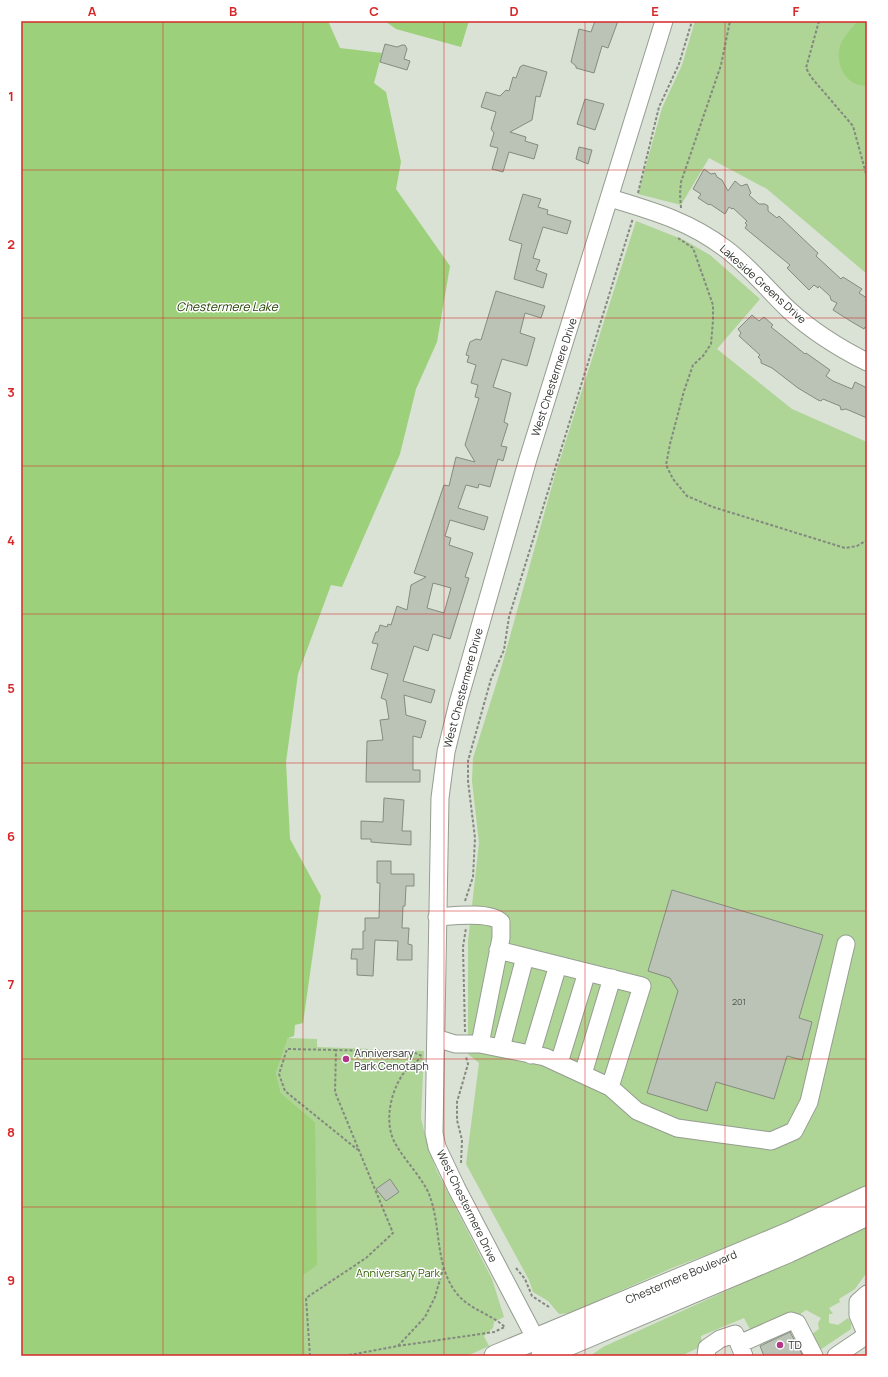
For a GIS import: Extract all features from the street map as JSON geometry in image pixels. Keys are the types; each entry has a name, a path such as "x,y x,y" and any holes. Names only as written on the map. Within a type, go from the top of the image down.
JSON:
{"main road":[{"name":"Chestermere Boulevard","path":"542,1352 867,1197"},
{"name":"Chestermere Boulevard","path":"495,1356 542,1352 788,1252 867,1215"}],"street":[{"name":"West Chestermere Drive","path":"542,1352 474,1223 438,1147 434,1133 433,1115 436,1038 440,798 446,752 458,703 528,459 664,21"},
{"name":"Lakeside Greens Drive","path":"610,198 677,219 701,232 726,249 789,310 833,343 867,362"},
{"path":"437,918 466,915 496,918 500,922 501,938 480,1044"},
{"path":"436,1038 455,1044 480,1044 545,1057 610,1087 637,1111 677,1128 771,1141 794,1131 809,1102 846,944"},
{"path":"498,950 642,986 610,1087"},
{"path":"501,1048 525,957"},
{"path":"531,1055 558,965"},
{"path":"559,1063 588,972"},
{"path":"583,1074 612,978"},
{"path":"836,1356 867,1335 858,1315 858,1302 867,1294"},
{"path":"706,1356 707,1348 720,1338 734,1334 742,1350 791,1321 797,1323 814,1356"}],"path":[{"path":"638,193 659,107 679,64 692,21"},
{"path":"730,21 721,65 681,182 681,208 672,233 692,248 713,305 711,344 703,356 693,365 684,391 666,465 673,479 687,496 713,507 845,548 857,546 867,540"},
{"path":"819,21 806,68 811,77 853,126 867,177"},
{"path":"465,906 473,877 475,838 468,781 468,761 491,679 504,650 509,617 633,217"},
{"path":"465,1037 464,947 466,925"},
{"path":"344,1356 398,1346 494,1332 505,1327 497,1319 481,1312 458,1295 443,1268 437,1224 428,1193 394,1142 390,1126 391,1102 397,1085 404,1073 424,1056 413,1052 287,1049 279,1074 285,1091 358,1150"},
{"path":"310,1356 306,1298 366,1258 392,1233 335,1092 336,1050"},
{"path":"461,1164 462,1140 459,1136 456,1102 468,1064 465,1054"},
{"path":"398,1346 425,1317 435,1297 443,1268"},
{"path":"515,1268 525,1279 532,1296 549,1307"}],"green space":[{"path":"695,21 867,21 867,274 767,189 709,158 681,205 638,194 662,108 682,65"},
{"path":"636,221 684,240 710,255 760,299 717,349 792,409 867,442 867,1187 783,1226 672,1268 570,1313 559,1314 548,1301 533,1292 529,1280 466,1164 479,1063 468,1054 468,941 479,843 472,781 473,758 500,672 555,475"},
{"name":"Anniversary Park","path":"288,1038 317,1039 317,1047 424,1051 421,1118 427,1143 436,1169 492,1279 504,1317 494,1322 493,1328 484,1336 489,1346 467,1356 305,1356 303,1275 315,1122 281,1093 276,1073"},
{"path":"867,1227 867,1272 855,1289 839,1299 840,1302 829,1308 833,1314 829,1314 829,1323 838,1325 848,1318 851,1323 851,1329 817,1352 808,1337 819,1329 818,1323 821,1318 806,1310 796,1317 751,1331 744,1318 701,1336 702,1346 685,1354 685,1356 590,1356 603,1347"}],"water":[{"name":"Chestermere Lake","path":"21,21 328,21 340,48 382,53 374,83 386,92 401,162 396,189 450,266 437,342 416,389 400,454 342,587 331,585 298,674 286,762 290,839 321,896 303,1023 295,1025 294,1036 288,1038 276,1073 281,1093 315,1122 317,1265 303,1275 305,1356 21,1356"},
{"path":"385,21 469,21 461,47 396,29"},
{"path":"858,21 867,21 867,86 853,83 848,79 844,74 839,61 841,43"}],"building":[{"path":"595,21 618,21 608,48 602,46 594,73 576,68 576,66 571,62 579,29 591,32"},
{"path":"385,44 397,47 405,45 407,49 404,59 410,61 407,70 380,62"},
{"path":"523,65 547,72 540,97 536,96 532,120 510,132 526,137 525,141 538,145 534,159 509,152 503,172 492,169 498,148 490,146 494,133 491,129 496,112 481,107 486,92 500,96 506,90 509,91 513,77 516,78 520,67"},
{"path":"585,99 604,104 595,130 577,124"},
{"path":"579,147 592,150 588,164 576,159"},
{"path":"704,169 711,174 715,173 717,177 722,180 728,191 735,181 741,186 747,184 751,193 749,195 759,204 765,204 768,206 768,211 777,218 779,216 818,253 816,256 841,279 843,277 862,289 859,293 867,298 867,328 865,327 864,329 833,310 837,303 831,300 830,296 819,286 818,288 814,285 809,290 787,268 790,265 745,228 747,225 745,223 747,221 733,208 732,209 729,207 725,214 698,198 701,194 693,189"},
{"path":"523,194 541,199 538,207 548,210 547,214 571,221 567,234 543,227 533,258 540,260 536,270 547,274 543,288 514,279 522,244 509,240"},
{"path":"496,291 545,306 541,318 525,313 520,333 535,338 527,366 502,359 493,387 511,393 504,422 508,424 501,446 507,447 503,461 498,459 490,487 479,484 478,488 466,485 458,508 488,517 484,530 450,520 445,536 451,538 449,545 473,553 465,577 469,578 450,639 433,634 428,651 414,646 403,681 435,690 431,703 404,695 406,715 426,721 421,738 413,736 413,770 420,770 420,782 366,782 367,741 383,740 380,720 389,719 386,700 381,698 388,674 371,669 378,644 372,643 380,625 387,627 388,624 391,625 397,606 407,610 411,585 426,577 414,573 444,485 449,486 456,457 475,462 465,445 479,398 475,397 478,385 471,383 476,365 467,362 469,356 466,355 470,342 476,339 481,340","holes":["433,583 451,588 444,613 427,608"]},
{"path":"752,315 759,321 764,317 773,325 771,327 805,354 806,353 830,370 826,376 833,381 852,389 855,382 867,388 867,418 846,409 841,410 840,406 823,399 821,401 818,400 798,388 772,368 761,363 761,360 758,357 760,355 739,336 741,333 738,329"},
{"path":"384,798 404,800 402,831 411,831 411,845 371,842 371,839 361,839 361,821 383,822"},
{"path":"377,861 391,861 391,874 414,874 414,886 406,886 402,928 409,928 408,944 412,945 412,960 397,960 398,941 375,940 373,976 357,975 357,959 351,959 352,949 363,949 365,918 379,918 380,883 377,883"},
{"path":"672,890 823,935 799,1018 812,1022 802,1060 787,1056 774,1099 716,1082 707,1111 647,1093 678,991 670,978 648,971"},
{"path":"390,1179 399,1192 386,1201 376,1189"},
{"name":"TD","path":"790,1332 803,1356 764,1356 760,1346"}],"place":[{"name":"Anniversary Park Cenotaph","path":"346,1059"},
{"name":"TD","path":"780,1345"}]}
